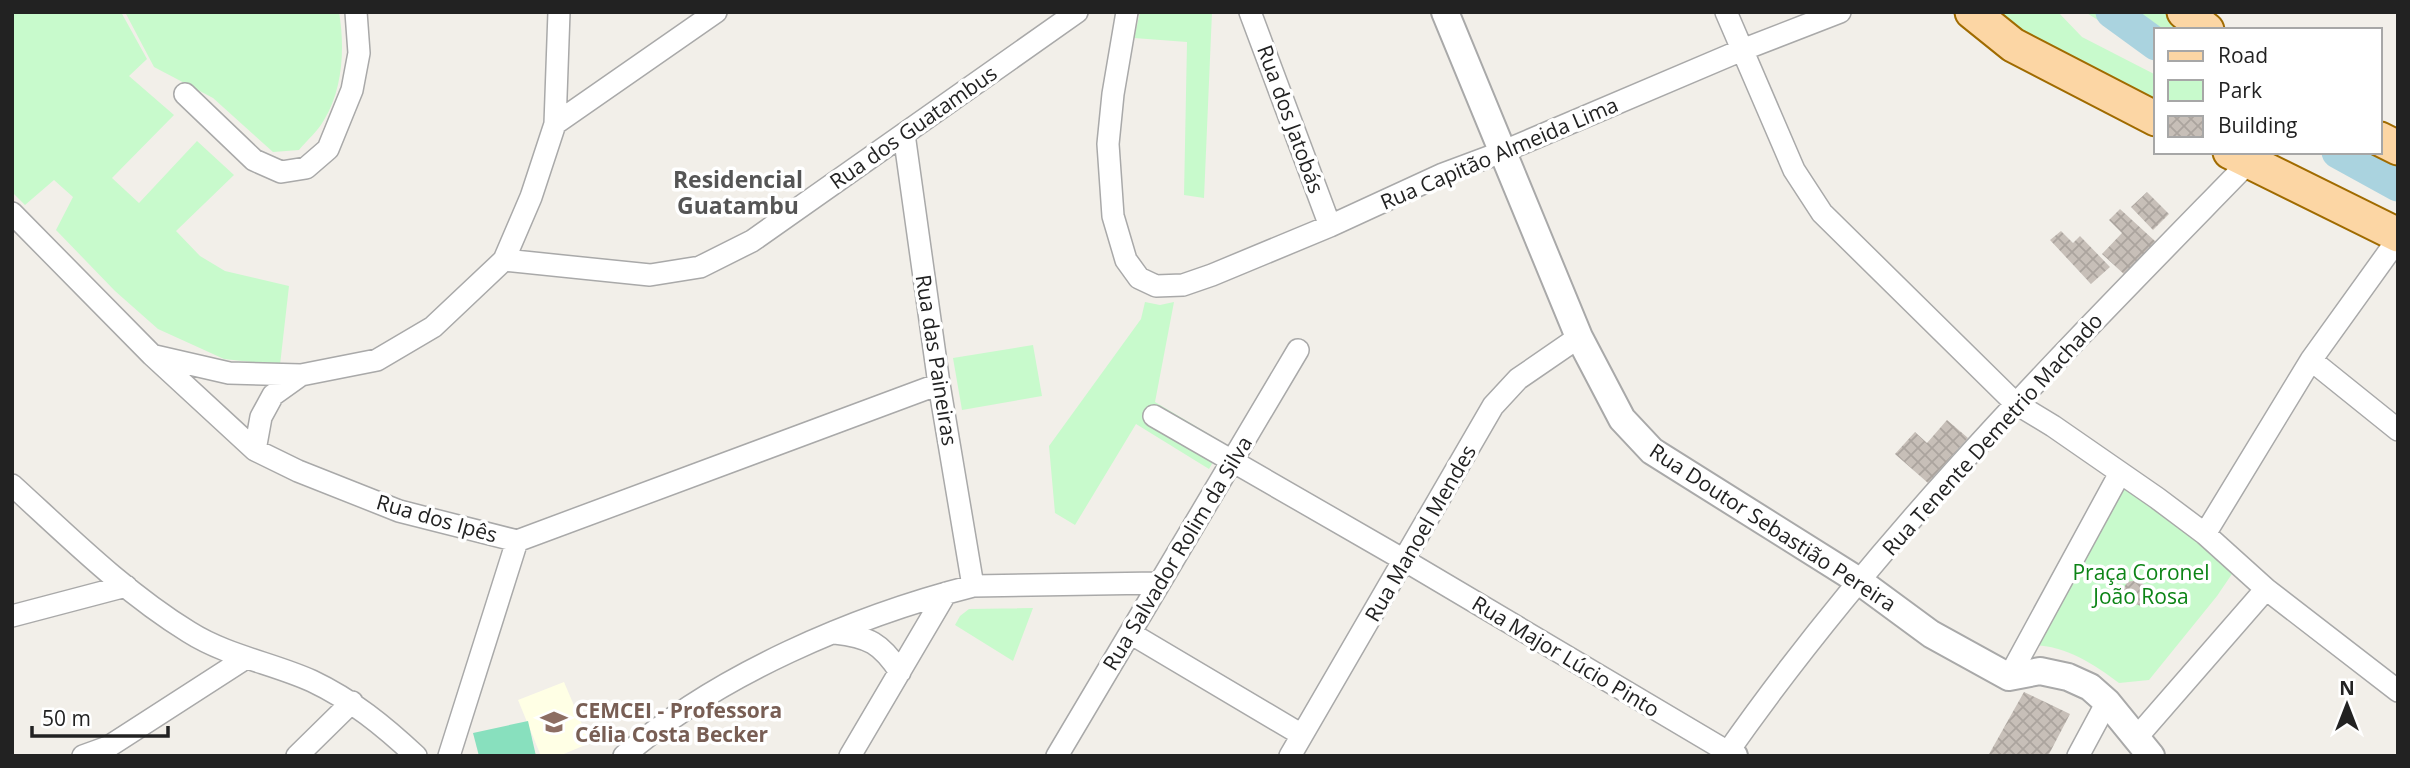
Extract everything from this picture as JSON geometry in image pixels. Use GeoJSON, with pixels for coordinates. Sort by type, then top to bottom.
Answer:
{"type":"FeatureCollection","features":[{"type":"Feature","properties":{"kind":"main road"},"geometry":{"type":"LineString","coordinates":[[1972,12],[2013,44],[2154,118]]}},
{"type":"Feature","properties":{"kind":"main road"},"geometry":{"type":"LineString","coordinates":[[2184,12],[2204,28]]}},
{"type":"Feature","properties":{"kind":"main road"},"geometry":{"type":"LineString","coordinates":[[2382,140],[2398,148]]}},
{"type":"Feature","properties":{"kind":"main road"},"geometry":{"type":"LineString","coordinates":[[2240,157],[2398,237]]}},
{"type":"Feature","properties":{"kind":"street"},"geometry":{"type":"LineString","coordinates":[[185,94],[254,160],[281,172],[306,168],[328,149],[352,90],[359,53],[356,12]]}},
{"type":"Feature","properties":{"kind":"street"},"geometry":{"type":"LineString","coordinates":[[152,355],[229,373],[301,375],[377,360],[433,327],[504,260],[531,197],[555,124],[559,12]]}},
{"type":"Feature","properties":{"kind":"street"},"geometry":{"type":"LineString","coordinates":[[555,124],[716,12]]}},
{"type":"Feature","properties":{"kind":"street","name":"Rua dos Guatambus"},"geometry":{"type":"LineString","coordinates":[[504,260],[650,275],[700,267],[752,241],[1077,12]]}},
{"type":"Feature","properties":{"kind":"street","name":"Rua Capitão Almeida Lima"},"geometry":{"type":"LineString","coordinates":[[1127,12],[1113,94],[1108,144],[1113,216],[1126,260],[1139,278],[1156,286],[1183,285],[1202,278],[1330,226],[1443,174],[1840,12]]}},
{"type":"Feature","properties":{"kind":"street","name":"Rua dos Jatobás"},"geometry":{"type":"LineString","coordinates":[[1250,12],[1330,226]]}},
{"type":"Feature","properties":{"kind":"street","name":"Rua Doutor Sebastião Pereira"},"geometry":{"type":"LineString","coordinates":[[1445,12],[1579,337],[1622,419],[1652,451],[1859,581],[1931,634],[2009,677]]}},
{"type":"Feature","properties":{"kind":"street"},"geometry":{"type":"LineString","coordinates":[[1726,12],[1794,170],[1822,214],[2015,403],[2053,426],[2205,534],[2266,589],[2398,691]]}},
{"type":"Feature","properties":{"kind":"street","name":"Rua das Paineiras"},"geometry":{"type":"LineString","coordinates":[[904,134],[939,384],[973,586]]}},
{"type":"Feature","properties":{"kind":"street","name":"Rua Tenente Demetrio Machado"},"geometry":{"type":"LineString","coordinates":[[1729,755],[1859,581],[2015,403],[2240,157]]}},
{"type":"Feature","properties":{"kind":"street","name":"Rua dos Ipês"},"geometry":{"type":"LineString","coordinates":[[12,214],[152,355],[255,450],[298,471],[399,511],[517,541],[939,384]]}},
{"type":"Feature","properties":{"kind":"street"},"geometry":{"type":"LineString","coordinates":[[2205,534],[2311,360],[2398,237]]}},
{"type":"Feature","properties":{"kind":"street","name":"Rua Manoel Mendes"},"geometry":{"type":"LineString","coordinates":[[1290,756],[1493,406],[1518,379],[1579,337]]}},
{"type":"Feature","properties":{"kind":"street","name":"Rua Salvador Rolim da Silva"},"geometry":{"type":"LineString","coordinates":[[1056,756],[1298,350]]}},
{"type":"Feature","properties":{"kind":"street"},"geometry":{"type":"LineString","coordinates":[[2311,360],[2398,430]]}},
{"type":"Feature","properties":{"kind":"street"},"geometry":{"type":"LineString","coordinates":[[255,450],[261,417],[273,395],[301,375]]}},
{"type":"Feature","properties":{"kind":"street","name":"Rua Major Lúcio Pinto"},"geometry":{"type":"LineString","coordinates":[[1154,416],[1404,560],[1729,755]]}},
{"type":"Feature","properties":{"kind":"street"},"geometry":{"type":"LineString","coordinates":[[2009,677],[2120,473]]}},
{"type":"Feature","properties":{"kind":"street"},"geometry":{"type":"LineString","coordinates":[[12,485],[126,586],[190,633],[246,658],[310,680],[352,702],[388,729],[416,756]]}},
{"type":"Feature","properties":{"kind":"street"},"geometry":{"type":"LineString","coordinates":[[449,756],[517,541]]}},
{"type":"Feature","properties":{"kind":"street"},"geometry":{"type":"LineString","coordinates":[[624,756],[644,738],[721,687],[829,633],[946,593],[973,586],[1158,583]]}},
{"type":"Feature","properties":{"kind":"street"},"geometry":{"type":"LineString","coordinates":[[12,616],[126,586]]}},
{"type":"Feature","properties":{"kind":"street"},"geometry":{"type":"LineString","coordinates":[[2009,677],[2040,671],[2068,677],[2090,687],[2107,702],[2144,746],[2266,589]]}},
{"type":"Feature","properties":{"kind":"street"},"geometry":{"type":"LineString","coordinates":[[850,756],[946,593]]}},
{"type":"Feature","properties":{"kind":"street"},"geometry":{"type":"LineString","coordinates":[[829,633],[872,640],[887,653],[900,672]]}},
{"type":"Feature","properties":{"kind":"street"},"geometry":{"type":"LineString","coordinates":[[1130,633],[1302,735]]}},
{"type":"Feature","properties":{"kind":"street"},"geometry":{"type":"LineString","coordinates":[[83,756],[115,751],[246,658]]}},
{"type":"Feature","properties":{"kind":"street"},"geometry":{"type":"LineString","coordinates":[[297,756],[352,702]]}},
{"type":"Feature","properties":{"kind":"street"},"geometry":{"type":"LineString","coordinates":[[2078,756],[2107,702]]}},
{"type":"Feature","properties":{"kind":"shaded area","name":"CEMCEI - Professora Célia Costa Becker"},"geometry":{"type":"Polygon","coordinates":[[[564,682],[590,743],[559,756],[541,756],[518,700],[564,682]]]}},
{"type":"Feature","properties":{"kind":"green space"},"geometry":{"type":"Polygon","coordinates":[[[12,12],[121,12],[147,59],[129,76],[174,115],[112,178],[139,203],[197,141],[234,175],[176,231],[200,256],[225,271],[289,286],[280,365],[224,359],[158,329],[115,291],[56,230],[73,197],[54,180],[25,205],[12,192],[12,12]]]}},
{"type":"Feature","properties":{"kind":"green space"},"geometry":{"type":"Polygon","coordinates":[[[125,12],[339,12],[341,68],[335,95],[324,120],[299,150],[273,152],[213,98],[154,67],[125,12]]]}},
{"type":"Feature","properties":{"kind":"green space"},"geometry":{"type":"Polygon","coordinates":[[[1140,12],[1212,12],[1204,198],[1184,195],[1187,42],[1134,38],[1140,12]]]}},
{"type":"Feature","properties":{"kind":"green space"},"geometry":{"type":"Polygon","coordinates":[[[1997,12],[2058,12],[2082,37],[2154,74],[2154,99],[2056,54],[1997,12]]]}},
{"type":"Feature","properties":{"kind":"green space"},"geometry":{"type":"Polygon","coordinates":[[[2085,12],[2174,12],[2192,28],[2154,28],[2154,55],[2085,12]]]}},
{"type":"Feature","properties":{"kind":"green space"},"geometry":{"type":"Polygon","coordinates":[[[1145,302],[1160,305],[1174,302],[1155,402],[1224,443],[1209,469],[1136,424],[1075,525],[1055,513],[1049,446],[1141,319],[1145,302]]]}},
{"type":"Feature","properties":{"kind":"green space"},"geometry":{"type":"Polygon","coordinates":[[[1033,345],[1042,396],[962,410],[953,358],[1033,345]]]}},
{"type":"Feature","properties":{"kind":"green space","name":"Praça Coronel João Rosa"},"geometry":{"type":"Polygon","coordinates":[[[2121,481],[2234,571],[2149,680],[2119,683],[2068,652],[2034,645],[2121,481]]]}},
{"type":"Feature","properties":{"kind":"green space"},"geometry":{"type":"Polygon","coordinates":[[[1033,608],[1013,661],[955,625],[960,616],[969,609],[1033,608]]]}},
{"type":"Feature","properties":{"kind":"green space"},"geometry":{"type":"Polygon","coordinates":[[[528,721],[536,756],[479,756],[473,733],[528,721]]]}},
{"type":"Feature","properties":{"kind":"building"},"geometry":{"type":"Polygon","coordinates":[[[2147,192],[2169,214],[2153,230],[2131,207],[2147,192]]]}},
{"type":"Feature","properties":{"kind":"building"},"geometry":{"type":"Polygon","coordinates":[[[2120,209],[2156,242],[2125,275],[2102,254],[2122,233],[2109,220],[2120,209]]]}},
{"type":"Feature","properties":{"kind":"building"},"geometry":{"type":"Polygon","coordinates":[[[2061,231],[2073,243],[2080,236],[2110,267],[2091,284],[2050,240],[2061,231]]]}},
{"type":"Feature","properties":{"kind":"building"},"geometry":{"type":"Polygon","coordinates":[[[1947,420],[1968,438],[1928,483],[1895,454],[1915,432],[1927,443],[1947,420]]]}},
{"type":"Feature","properties":{"kind":"building"},"geometry":{"type":"Polygon","coordinates":[[[2138,580],[2147,587],[2149,598],[2141,606],[2127,601],[2122,592],[2127,582],[2138,580]]]}},
{"type":"Feature","properties":{"kind":"building"},"geometry":{"type":"Polygon","coordinates":[[[2024,692],[2070,714],[2048,756],[1988,756],[2024,692]]]}},
{"type":"Feature","properties":{"kind":"waterway"},"geometry":{"type":"LineString","coordinates":[[2112,12],[2154,43]]}},
{"type":"Feature","properties":{"kind":"waterway"},"geometry":{"type":"LineString","coordinates":[[2342,154],[2398,185]]}},
{"type":"Feature","properties":{"kind":"place","name":"CEMCEI - Professora Célia Costa Becker"},"geometry":{"type":"Point","coordinates":[554,722]}},
{"type":"Feature","properties":{"kind":"district","name":"Residencial Guatambu"},"geometry":{"type":"Point","coordinates":[738,192]}}]}
